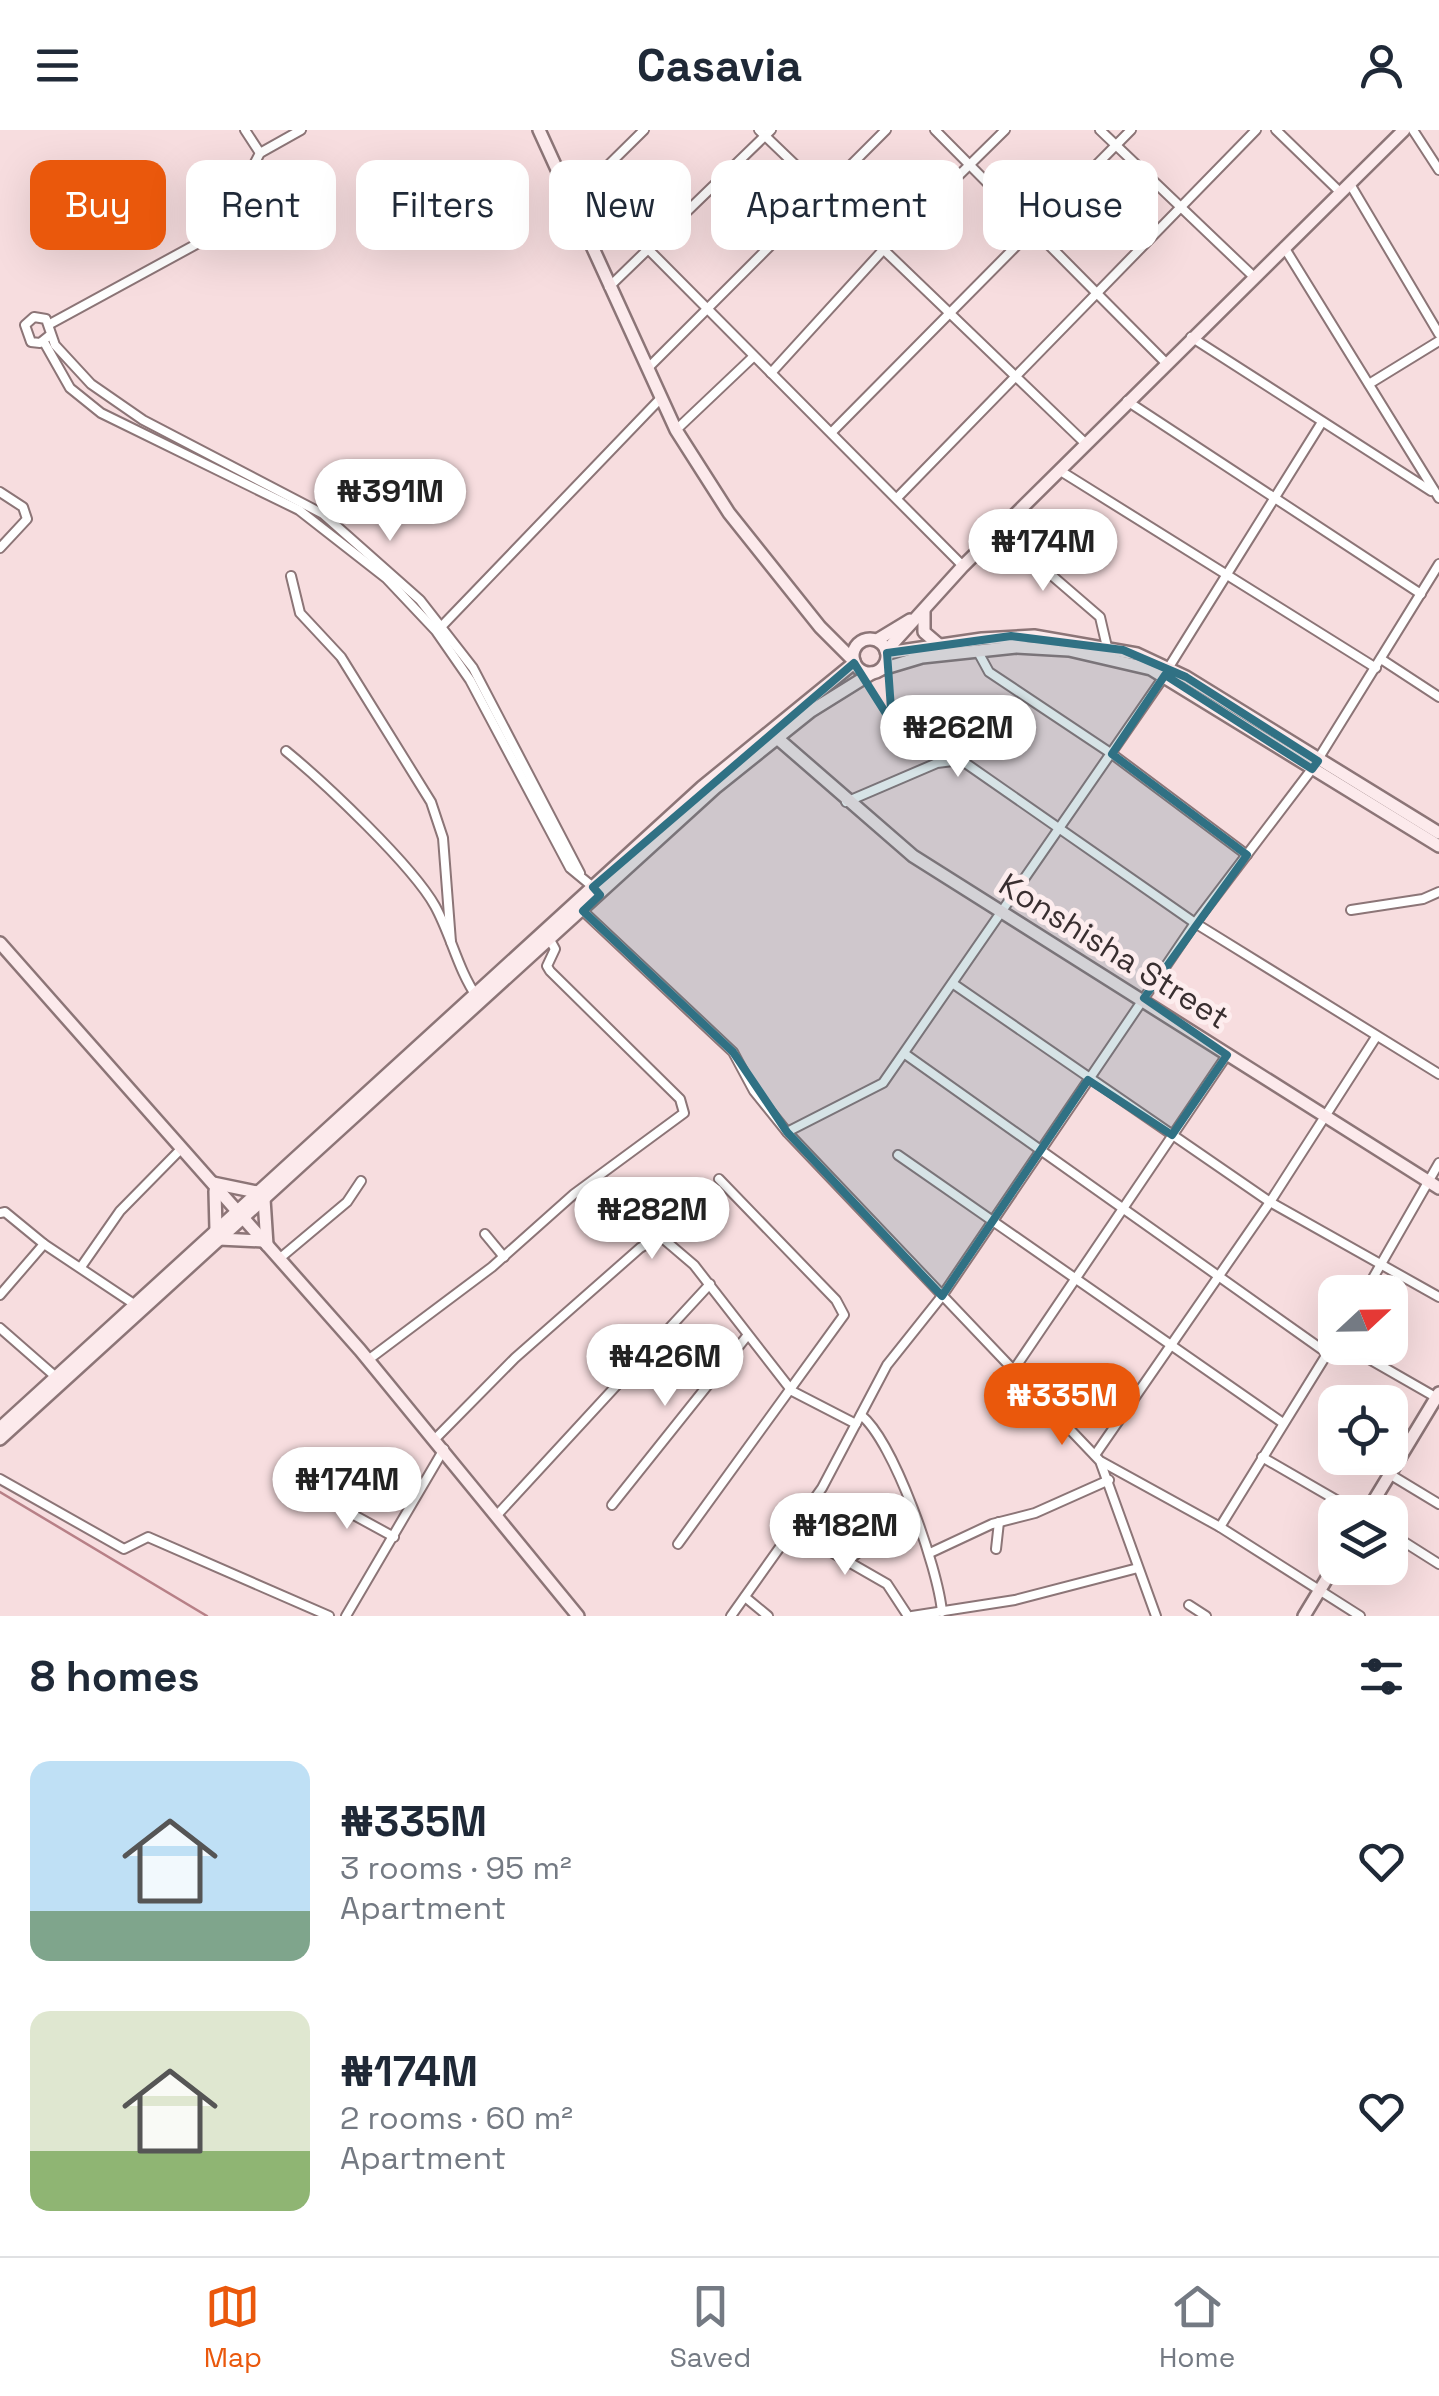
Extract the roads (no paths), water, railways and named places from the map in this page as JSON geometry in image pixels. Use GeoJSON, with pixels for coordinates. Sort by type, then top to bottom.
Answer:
{"type":"FeatureCollection","features":[{"type":"Feature","properties":{"kind":"main road"},"geometry":{"type":"LineString","coordinates":[[539,130],[553,160]]}},
{"type":"Feature","properties":{"kind":"main road"},"geometry":{"type":"LineString","coordinates":[[877,671],[887,652],[963,566],[1404,130]]}},
{"type":"Feature","properties":{"kind":"main road"},"geometry":{"type":"LineString","coordinates":[[593,250],[676,430],[730,513],[820,626],[854,662],[877,671]]}},
{"type":"Feature","properties":{"kind":"main road"},"geometry":{"type":"LineString","coordinates":[[820,626],[858,644],[877,640],[922,610]]}},
{"type":"Feature","properties":{"kind":"main road"},"geometry":{"type":"LineString","coordinates":[[922,610],[922,628],[938,644]]}},
{"type":"Feature","properties":{"kind":"main road"},"geometry":{"type":"LineString","coordinates":[[887,652],[1034,636],[1108,647],[1167,671],[1439,846]]}},
{"type":"Feature","properties":{"kind":"main road"},"geometry":{"type":"LineString","coordinates":[[877,640],[887,652]]}},
{"type":"Feature","properties":{"kind":"main road"},"geometry":{"type":"LineString","coordinates":[[478,998],[582,911],[597,891],[732,760],[854,662],[858,644]]}},
{"type":"Feature","properties":{"kind":"main road"},"geometry":{"type":"LineString","coordinates":[[0,1440],[260,1195],[597,891],[776,737],[877,671],[977,650],[1053,648],[1167,671]]}},
{"type":"Feature","properties":{"kind":"main road","name":"Konshisha Street"},"geometry":{"type":"LineString","coordinates":[[776,737],[912,856],[1144,998],[1325,1120],[1434,1185]]}},
{"type":"Feature","properties":{"kind":"main road"},"geometry":{"type":"LineString","coordinates":[[1315,765],[1439,833]]}},
{"type":"Feature","properties":{"kind":"main road"},"geometry":{"type":"LineString","coordinates":[[0,942],[368,1360],[578,1616]]}},
{"type":"Feature","properties":{"kind":"main road"},"geometry":{"type":"LineString","coordinates":[[213,1184],[260,1195]]}},
{"type":"Feature","properties":{"kind":"main road"},"geometry":{"type":"LineString","coordinates":[[213,1184],[218,1234]]}},
{"type":"Feature","properties":{"kind":"main road"},"geometry":{"type":"LineString","coordinates":[[260,1195],[265,1243]]}},
{"type":"Feature","properties":{"kind":"main road"},"geometry":{"type":"LineString","coordinates":[[218,1234],[265,1243]]}},
{"type":"Feature","properties":{"kind":"main road"},"geometry":{"type":"LineString","coordinates":[[0,1428],[134,1304],[218,1234]]}},
{"type":"Feature","properties":{"kind":"main road"},"geometry":{"type":"LineString","coordinates":[[1408,1446],[1438,1397]]}},
{"type":"Feature","properties":{"kind":"main road"},"geometry":{"type":"LineString","coordinates":[[1304,1616],[1323,1585]]}},
{"type":"Feature","properties":{"kind":"street"},"geometry":{"type":"LineString","coordinates":[[245,130],[260,152]]}},
{"type":"Feature","properties":{"kind":"street"},"geometry":{"type":"LineString","coordinates":[[302,130],[260,152],[238,198],[212,234],[50,324],[47,338],[62,378],[84,401],[285,503],[332,532],[440,628]]}},
{"type":"Feature","properties":{"kind":"street"},"geometry":{"type":"LineString","coordinates":[[614,160],[644,130]]}},
{"type":"Feature","properties":{"kind":"street"},"geometry":{"type":"LineString","coordinates":[[857,160],[886,130]]}},
{"type":"Feature","properties":{"kind":"street"},"geometry":{"type":"LineString","coordinates":[[935,130],[983,177]]}},
{"type":"Feature","properties":{"kind":"street"},"geometry":{"type":"LineString","coordinates":[[963,173],[1004,130]]}},
{"type":"Feature","properties":{"kind":"street"},"geometry":{"type":"LineString","coordinates":[[1100,130],[1253,276]]}},
{"type":"Feature","properties":{"kind":"street"},"geometry":{"type":"LineString","coordinates":[[1101,160],[1131,130]]}},
{"type":"Feature","properties":{"kind":"street"},"geometry":{"type":"LineString","coordinates":[[898,498],[1256,130]]}},
{"type":"Feature","properties":{"kind":"street"},"geometry":{"type":"LineString","coordinates":[[1276,130],[1345,189],[1439,338],[1368,384]]}},
{"type":"Feature","properties":{"kind":"street"},"geometry":{"type":"LineString","coordinates":[[1412,130],[1439,170]]}},
{"type":"Feature","properties":{"kind":"street"},"geometry":{"type":"LineString","coordinates":[[691,207],[765,132],[793,160]]}},
{"type":"Feature","properties":{"kind":"street"},"geometry":{"type":"LineString","coordinates":[[1284,246],[1438,496]]}},
{"type":"Feature","properties":{"kind":"street"},"geometry":{"type":"LineString","coordinates":[[610,287],[649,250],[963,566]]}},
{"type":"Feature","properties":{"kind":"street"},"geometry":{"type":"LineString","coordinates":[[648,368],[769,250]]}},
{"type":"Feature","properties":{"kind":"street"},"geometry":{"type":"LineString","coordinates":[[771,373],[883,250]]}},
{"type":"Feature","properties":{"kind":"street"},"geometry":{"type":"LineString","coordinates":[[885,250],[1086,444]]}},
{"type":"Feature","properties":{"kind":"street"},"geometry":{"type":"LineString","coordinates":[[832,432],[1010,250]]}},
{"type":"Feature","properties":{"kind":"street"},"geometry":{"type":"LineString","coordinates":[[1054,250],[1166,362]]}},
{"type":"Feature","properties":{"kind":"street"},"geometry":{"type":"LineString","coordinates":[[47,338],[31,342],[25,326],[38,316],[50,324]]}},
{"type":"Feature","properties":{"kind":"street"},"geometry":{"type":"LineString","coordinates":[[1191,337],[1438,496]]}},
{"type":"Feature","properties":{"kind":"street"},"geometry":{"type":"LineString","coordinates":[[47,338],[91,384],[143,420],[323,514],[367,548],[473,668],[580,873],[597,891]]}},
{"type":"Feature","properties":{"kind":"street"},"geometry":{"type":"LineString","coordinates":[[676,430],[753,356]]}},
{"type":"Feature","properties":{"kind":"street"},"geometry":{"type":"LineString","coordinates":[[440,628],[661,398]]}},
{"type":"Feature","properties":{"kind":"street"},"geometry":{"type":"LineString","coordinates":[[1127,401],[1421,594]]}},
{"type":"Feature","properties":{"kind":"street"},"geometry":{"type":"LineString","coordinates":[[788,1132],[876,1089],[906,1054],[1167,671],[1322,422]]}},
{"type":"Feature","properties":{"kind":"street"},"geometry":{"type":"LineString","coordinates":[[1060,470],[1376,668]]}},
{"type":"Feature","properties":{"kind":"street"},"geometry":{"type":"LineString","coordinates":[[0,492],[24,507],[27,519],[0,548]]}},
{"type":"Feature","properties":{"kind":"street"},"geometry":{"type":"LineString","coordinates":[[999,530],[1100,617],[1108,647]]}},
{"type":"Feature","properties":{"kind":"street"},"geometry":{"type":"LineString","coordinates":[[731,1616],[822,1488],[888,1366],[942,1296],[1195,923],[1315,765],[1439,564]]}},
{"type":"Feature","properties":{"kind":"street"},"geometry":{"type":"LineString","coordinates":[[291,576],[300,613],[340,657],[431,802],[444,838],[452,942]]}},
{"type":"Feature","properties":{"kind":"street"},"geometry":{"type":"LineString","coordinates":[[977,650],[988,672],[1112,754],[1247,854]]}},
{"type":"Feature","properties":{"kind":"street"},"geometry":{"type":"LineString","coordinates":[[1381,659],[1439,697]]}},
{"type":"Feature","properties":{"kind":"street"},"geometry":{"type":"LineString","coordinates":[[286,751],[332,792],[421,885],[478,998]]}},
{"type":"Feature","properties":{"kind":"street"},"geometry":{"type":"LineString","coordinates":[[846,802],[953,760],[972,766],[1195,923],[1439,1074]]}},
{"type":"Feature","properties":{"kind":"street"},"geometry":{"type":"LineString","coordinates":[[1352,910],[1424,899],[1439,892]]}},
{"type":"Feature","properties":{"kind":"street"},"geometry":{"type":"LineString","coordinates":[[582,911],[733,1052],[754,1091],[788,1132],[1098,1458],[1156,1616]]}},
{"type":"Feature","properties":{"kind":"street"},"geometry":{"type":"LineString","coordinates":[[368,1360],[504,1257],[574,1194],[686,1110],[680,1099],[550,971],[548,961],[555,949],[550,940]]}},
{"type":"Feature","properties":{"kind":"street"},"geometry":{"type":"LineString","coordinates":[[955,986],[1270,1202],[1439,1296]]}},
{"type":"Feature","properties":{"kind":"street"},"geometry":{"type":"LineString","coordinates":[[1098,1458],[1219,1272],[1325,1120],[1376,1037]]}},
{"type":"Feature","properties":{"kind":"street"},"geometry":{"type":"LineString","coordinates":[[906,1054],[1037,1151],[1219,1272],[1318,1346]]}},
{"type":"Feature","properties":{"kind":"street"},"geometry":{"type":"LineString","coordinates":[[1015,1368],[1227,1054]]}},
{"type":"Feature","properties":{"kind":"street"},"geometry":{"type":"LineString","coordinates":[[81,1267],[120,1211],[181,1149]]}},
{"type":"Feature","properties":{"kind":"street"},"geometry":{"type":"LineString","coordinates":[[898,1155],[1283,1423]]}},
{"type":"Feature","properties":{"kind":"street"},"geometry":{"type":"LineString","coordinates":[[1377,1275],[1434,1185],[1439,1164]]}},
{"type":"Feature","properties":{"kind":"street"},"geometry":{"type":"LineString","coordinates":[[678,1544],[843,1321],[843,1311],[720,1180]]}},
{"type":"Feature","properties":{"kind":"street"},"geometry":{"type":"LineString","coordinates":[[279,1259],[347,1202],[361,1181]]}},
{"type":"Feature","properties":{"kind":"street"},"geometry":{"type":"LineString","coordinates":[[0,1213],[6,1212],[44,1244],[134,1304]]}},
{"type":"Feature","properties":{"kind":"street"},"geometry":{"type":"LineString","coordinates":[[485,1234],[504,1257]]}},
{"type":"Feature","properties":{"kind":"street"},"geometry":{"type":"LineString","coordinates":[[346,1616],[394,1537],[440,1444],[515,1358],[652,1239],[666,1238],[710,1284],[792,1391],[874,1430],[930,1553],[942,1612]]}},
{"type":"Feature","properties":{"kind":"street"},"geometry":{"type":"LineString","coordinates":[[0,1295],[44,1244]]}},
{"type":"Feature","properties":{"kind":"street"},"geometry":{"type":"LineString","coordinates":[[498,1514],[710,1284]]}},
{"type":"Feature","properties":{"kind":"street"},"geometry":{"type":"LineString","coordinates":[[0,1328],[56,1377]]}},
{"type":"Feature","properties":{"kind":"street"},"geometry":{"type":"LineString","coordinates":[[612,1505],[747,1336]]}},
{"type":"Feature","properties":{"kind":"street"},"geometry":{"type":"LineString","coordinates":[[1220,1528],[1319,1365]]}},
{"type":"Feature","properties":{"kind":"street"},"geometry":{"type":"LineString","coordinates":[[1381,1365],[1438,1397]]}},
{"type":"Feature","properties":{"kind":"street"},"geometry":{"type":"LineString","coordinates":[[1262,1457],[1328,1495]]}},
{"type":"Feature","properties":{"kind":"street"},"geometry":{"type":"LineString","coordinates":[[1098,1458],[1220,1528],[1360,1616]]}},
{"type":"Feature","properties":{"kind":"street"},"geometry":{"type":"LineString","coordinates":[[1393,1475],[1439,1504]]}},
{"type":"Feature","properties":{"kind":"street"},"geometry":{"type":"LineString","coordinates":[[0,1479],[124,1549],[148,1537],[329,1616]]}},
{"type":"Feature","properties":{"kind":"street"},"geometry":{"type":"LineString","coordinates":[[930,1553],[1109,1480]]}},
{"type":"Feature","properties":{"kind":"street"},"geometry":{"type":"LineString","coordinates":[[308,1497],[330,1502],[394,1537]]}},
{"type":"Feature","properties":{"kind":"street"},"geometry":{"type":"LineString","coordinates":[[850,1559],[912,1510]]}},
{"type":"Feature","properties":{"kind":"street"},"geometry":{"type":"LineString","coordinates":[[996,1550],[999,1522]]}},
{"type":"Feature","properties":{"kind":"street"},"geometry":{"type":"LineString","coordinates":[[793,1530],[850,1559],[887,1584],[910,1616],[1015,1600],[1138,1568]]}},
{"type":"Feature","properties":{"kind":"street"},"geometry":{"type":"LineString","coordinates":[[1408,1544],[1439,1564]]}},
{"type":"Feature","properties":{"kind":"street"},"geometry":{"type":"LineString","coordinates":[[745,1598],[768,1616]]}},
{"type":"Feature","properties":{"kind":"street"},"geometry":{"type":"LineString","coordinates":[[1190,1605],[1206,1616]]}},
{"type":"Feature","properties":{"kind":"waterway"},"geometry":{"type":"LineString","coordinates":[[0,1492],[207,1616]]}}]}
